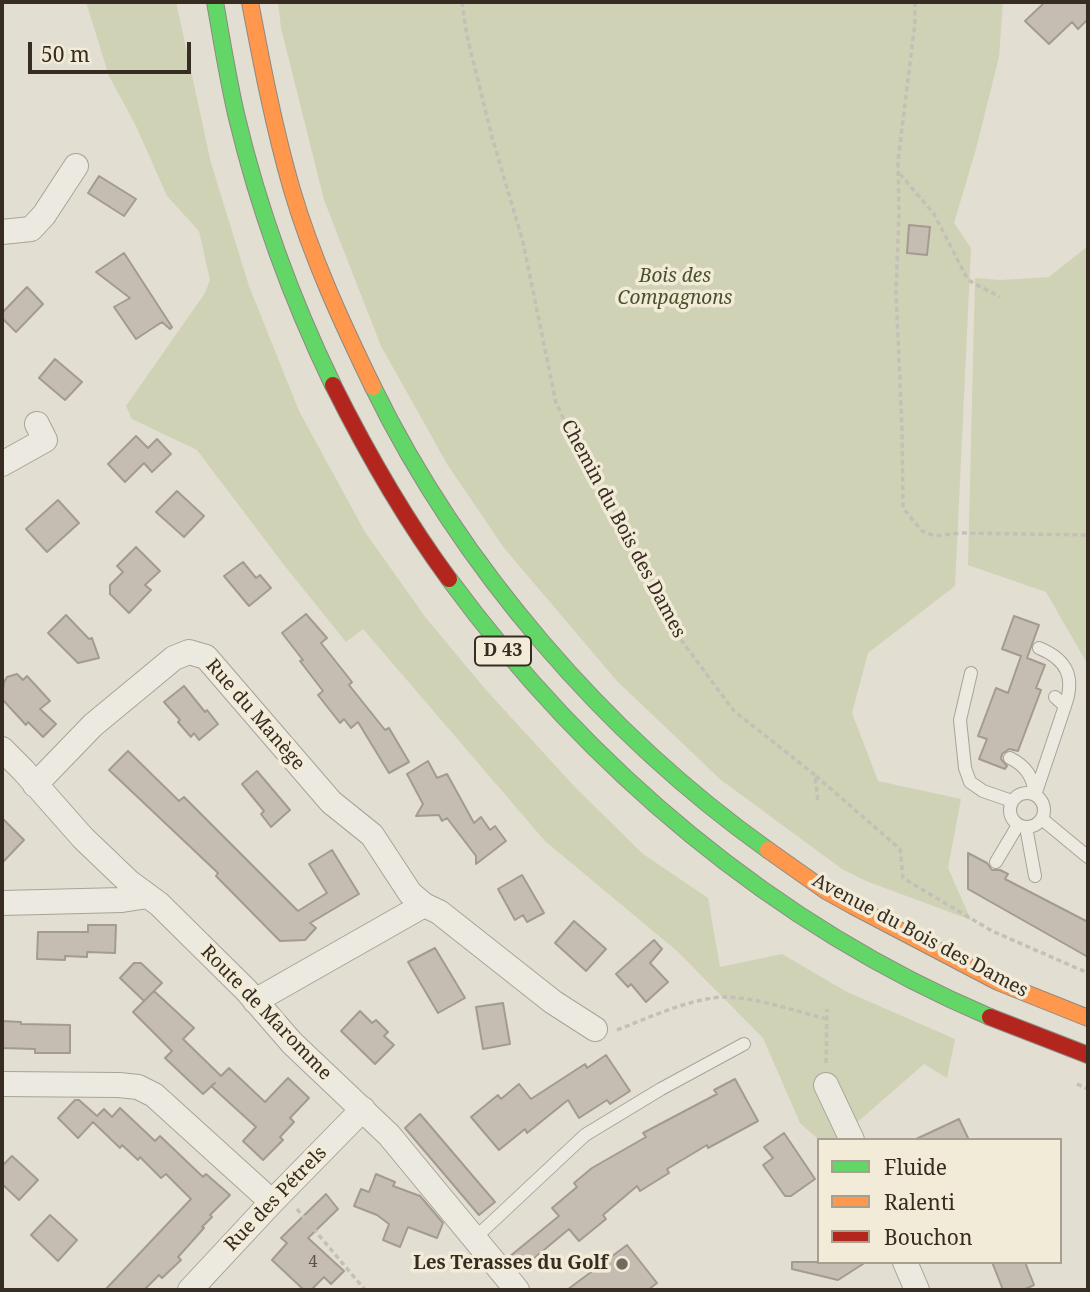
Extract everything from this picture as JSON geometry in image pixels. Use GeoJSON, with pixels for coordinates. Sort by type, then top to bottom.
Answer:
{"type":"FeatureCollection","features":[{"type":"Feature","properties":{"kind":"highway","name":"Avenue du Bois des Dames"},"geometry":{"type":"LineString","coordinates":[[215,2],[238,123],[256,193],[306,330],[340,405],[412,530],[509,659],[567,723],[622,777],[685,831],[755,885],[832,936],[887,968],[952,1001],[1029,1034],[1088,1055]]}},
{"type":"Feature","properties":{"kind":"highway","name":"Avenue du Bois des Dames"},"geometry":{"type":"LineString","coordinates":[[250,2],[273,122],[300,218],[335,308],[377,396],[427,486],[478,562],[536,637],[596,703],[652,757],[738,828],[828,892],[1001,983],[1088,1018]]}},
{"type":"Feature","properties":{"kind":"street"},"geometry":{"type":"LineString","coordinates":[[2,232],[30,229],[44,215],[76,166]]}},
{"type":"Feature","properties":{"kind":"street"},"geometry":{"type":"LineString","coordinates":[[2,464],[45,440],[37,424]]}},
{"type":"Feature","properties":{"kind":"street","name":"Rue du Manège"},"geometry":{"type":"LineString","coordinates":[[34,785],[93,725],[174,658],[189,652],[206,657],[331,802],[372,835],[410,893],[424,905],[439,912],[553,1002],[596,1029]]}},
{"type":"Feature","properties":{"kind":"street","name":"Route de Maromme"},"geometry":{"type":"LineString","coordinates":[[2,749],[83,838],[129,882],[159,904],[247,990],[292,1044],[363,1109],[414,1163],[517,1290]]}},
{"type":"Feature","properties":{"kind":"street"},"geometry":{"type":"LineString","coordinates":[[2,903],[122,900],[148,896]]}},
{"type":"Feature","properties":{"kind":"street"},"geometry":{"type":"LineString","coordinates":[[255,1001],[424,905]]}},
{"type":"Feature","properties":{"kind":"street"},"geometry":{"type":"LineString","coordinates":[[2,1084],[109,1084],[144,1088],[277,1197]]}},
{"type":"Feature","properties":{"kind":"street"},"geometry":{"type":"LineString","coordinates":[[826,1085],[851,1138]]}},
{"type":"Feature","properties":{"kind":"street","name":"Rue des Pétrels"},"geometry":{"type":"LineString","coordinates":[[190,1290],[363,1109]]}},
{"type":"Feature","properties":{"kind":"street"},"geometry":{"type":"LineString","coordinates":[[906,1264],[917,1290]]}},
{"type":"Feature","properties":{"kind":"lane"},"geometry":{"type":"LineString","coordinates":[[1035,795],[1060,702],[1070,691],[1071,680],[1054,655],[1039,648]]}},
{"type":"Feature","properties":{"kind":"lane"},"geometry":{"type":"LineString","coordinates":[[971,673],[960,720],[965,768],[971,782],[983,791],[1012,802]]}},
{"type":"Feature","properties":{"kind":"lane"},"geometry":{"type":"LineString","coordinates":[[1010,758],[1026,769],[1034,781],[1035,795]]}},
{"type":"Feature","properties":{"kind":"lane"},"geometry":{"type":"LineString","coordinates":[[1022,826],[1035,826],[1042,819],[1045,808],[1040,798],[1035,795],[1020,794],[1012,802],[1011,817],[1022,826],[1035,876]]}},
{"type":"Feature","properties":{"kind":"lane"},"geometry":{"type":"LineString","coordinates":[[1042,819],[1088,857]]}},
{"type":"Feature","properties":{"kind":"lane"},"geometry":{"type":"LineString","coordinates":[[996,862],[1022,826]]}},
{"type":"Feature","properties":{"kind":"lane"},"geometry":{"type":"LineString","coordinates":[[475,1238],[585,1135],[744,1044]]}},
{"type":"Feature","properties":{"kind":"path","name":"Chemin du Bois des Dames"},"geometry":{"type":"LineString","coordinates":[[462,2],[467,36],[492,137],[523,242],[556,403],[598,491],[676,633],[734,711],[815,775],[900,849],[903,878],[992,932],[1088,973]]}},
{"type":"Feature","properties":{"kind":"path"},"geometry":{"type":"LineString","coordinates":[[915,2],[915,23],[898,161],[900,213],[896,292],[903,508],[922,531],[935,536],[961,533],[1088,535]]}},
{"type":"Feature","properties":{"kind":"path"},"geometry":{"type":"LineString","coordinates":[[898,173],[934,214],[968,279],[1000,297]]}},
{"type":"Feature","properties":{"kind":"path"},"geometry":{"type":"LineString","coordinates":[[815,775],[818,803]]}},
{"type":"Feature","properties":{"kind":"path"},"geometry":{"type":"LineString","coordinates":[[596,1029],[606,1034],[679,1006],[724,997],[827,1019]]}},
{"type":"Feature","properties":{"kind":"path"},"geometry":{"type":"LineString","coordinates":[[826,1085],[827,1009]]}},
{"type":"Feature","properties":{"kind":"path"},"geometry":{"type":"LineString","coordinates":[[277,1197],[365,1290]]}},
{"type":"Feature","properties":{"kind":"green space"},"geometry":{"type":"Polygon","coordinates":[[[86,2],[176,2],[211,163],[249,286],[299,411],[365,532],[426,618],[486,690],[574,786],[643,854],[708,898],[720,967],[782,954],[847,992],[955,1039],[947,1078],[924,1064],[839,1138],[817,1138],[800,1123],[763,1038],[677,951],[545,841],[363,629],[346,642],[197,450],[132,419],[126,406],[205,293],[210,280],[199,231],[167,196],[136,126],[109,76],[86,2]]]}},
{"type":"Feature","properties":{"kind":"green space","name":"Bois des Compagnons"},"geometry":{"type":"Polygon","coordinates":[[[278,2],[1003,2],[999,57],[954,223],[971,248],[955,586],[868,653],[852,713],[878,781],[961,799],[948,868],[971,920],[866,881],[842,869],[721,780],[617,681],[504,548],[447,464],[381,346],[324,200],[281,28],[278,2]]]}},
{"type":"Feature","properties":{"kind":"green space"},"geometry":{"type":"Polygon","coordinates":[[[1088,246],[1088,665],[1046,592],[968,565],[975,278],[1000,280],[1049,277],[1088,246]]]}},
{"type":"Feature","properties":{"kind":"building"},"geometry":{"type":"Polygon","coordinates":[[[1045,2],[1088,2],[1088,19],[1078,29],[1072,22],[1049,44],[1025,21],[1045,2]]]}},
{"type":"Feature","properties":{"kind":"building"},"geometry":{"type":"Polygon","coordinates":[[[99,176],[136,199],[124,216],[88,193],[99,176]]]}},
{"type":"Feature","properties":{"kind":"building"},"geometry":{"type":"Polygon","coordinates":[[[909,225],[930,227],[927,255],[907,253],[909,225]]]}},
{"type":"Feature","properties":{"kind":"building"},"geometry":{"type":"Polygon","coordinates":[[[124,253],[172,327],[170,329],[162,322],[136,339],[114,307],[130,298],[96,272],[124,253]]]}},
{"type":"Feature","properties":{"kind":"building"},"geometry":{"type":"Polygon","coordinates":[[[27,287],[43,304],[16,332],[2,318],[2,313],[27,287]]]}},
{"type":"Feature","properties":{"kind":"building"},"geometry":{"type":"Polygon","coordinates":[[[55,359],[82,382],[65,400],[39,378],[55,359]]]}},
{"type":"Feature","properties":{"kind":"building"},"geometry":{"type":"Polygon","coordinates":[[[136,436],[148,448],[157,439],[171,454],[152,472],[144,463],[125,482],[108,464],[136,436]]]}},
{"type":"Feature","properties":{"kind":"building"},"geometry":{"type":"Polygon","coordinates":[[[177,491],[204,516],[184,537],[156,512],[177,491]]]}},
{"type":"Feature","properties":{"kind":"building"},"geometry":{"type":"Polygon","coordinates":[[[58,500],[79,523],[47,552],[26,529],[58,500]]]}},
{"type":"Feature","properties":{"kind":"building"},"geometry":{"type":"Polygon","coordinates":[[[136,547],[160,571],[145,585],[151,590],[129,613],[110,594],[110,585],[123,572],[117,566],[136,547]]]}},
{"type":"Feature","properties":{"kind":"building"},"geometry":{"type":"Polygon","coordinates":[[[243,562],[256,578],[260,575],[271,588],[249,606],[224,576],[243,562]]]}},
{"type":"Feature","properties":{"kind":"building"},"geometry":{"type":"Polygon","coordinates":[[[306,614],[327,638],[321,643],[352,682],[349,685],[385,730],[389,728],[409,762],[389,773],[358,722],[351,728],[344,719],[340,723],[318,695],[323,691],[282,633],[306,614]]]}},
{"type":"Feature","properties":{"kind":"building"},"geometry":{"type":"Polygon","coordinates":[[[66,615],[89,639],[92,638],[99,658],[78,663],[48,633],[66,615]]]}},
{"type":"Feature","properties":{"kind":"building"},"geometry":{"type":"Polygon","coordinates":[[[1014,616],[1039,625],[1027,658],[1045,665],[1036,688],[1041,690],[1018,751],[1009,749],[1002,754],[1001,759],[1007,766],[1005,769],[979,759],[987,739],[978,736],[996,688],[1008,693],[1021,656],[1002,649],[1014,616]]]}},
{"type":"Feature","properties":{"kind":"building"},"geometry":{"type":"Polygon","coordinates":[[[17,674],[23,680],[27,676],[50,701],[40,709],[56,724],[43,737],[28,722],[26,725],[2,699],[7,677],[17,674]]]}},
{"type":"Feature","properties":{"kind":"building"},"geometry":{"type":"Polygon","coordinates":[[[184,686],[218,724],[199,740],[194,733],[191,737],[164,702],[184,686]]]}},
{"type":"Feature","properties":{"kind":"building"},"geometry":{"type":"Polygon","coordinates":[[[128,751],[179,801],[184,797],[298,911],[327,893],[309,864],[332,850],[359,894],[310,923],[316,928],[305,940],[280,941],[216,876],[218,873],[109,770],[128,751]]]}},
{"type":"Feature","properties":{"kind":"building"},"geometry":{"type":"Polygon","coordinates":[[[428,761],[437,778],[447,774],[474,823],[481,817],[490,830],[495,826],[506,841],[476,864],[476,856],[447,818],[442,821],[439,815],[416,816],[423,804],[407,774],[428,761]]]}},
{"type":"Feature","properties":{"kind":"building"},"geometry":{"type":"Polygon","coordinates":[[[257,771],[290,810],[271,827],[261,814],[264,811],[242,784],[257,771]]]}},
{"type":"Feature","properties":{"kind":"building"},"geometry":{"type":"Polygon","coordinates":[[[2,818],[24,840],[2,863],[2,818]]]}},
{"type":"Feature","properties":{"kind":"building"},"geometry":{"type":"Polygon","coordinates":[[[968,853],[987,863],[992,870],[1008,874],[1005,879],[1088,922],[1088,957],[968,889],[968,853]]]}},
{"type":"Feature","properties":{"kind":"building"},"geometry":{"type":"Polygon","coordinates":[[[522,875],[544,913],[527,922],[523,915],[515,920],[498,889],[522,875]]]}},
{"type":"Feature","properties":{"kind":"building"},"geometry":{"type":"Polygon","coordinates":[[[574,921],[606,949],[586,971],[555,943],[574,921]]]}},
{"type":"Feature","properties":{"kind":"building"},"geometry":{"type":"Polygon","coordinates":[[[88,925],[116,925],[115,953],[87,952],[87,957],[65,956],[65,960],[37,959],[38,932],[88,932],[88,925]]]}},
{"type":"Feature","properties":{"kind":"building"},"geometry":{"type":"Polygon","coordinates":[[[654,940],[662,949],[650,963],[668,982],[646,1002],[631,984],[628,987],[616,974],[654,940]]]}},
{"type":"Feature","properties":{"kind":"building"},"geometry":{"type":"Polygon","coordinates":[[[435,948],[465,998],[438,1013],[408,962],[435,948]]]}},
{"type":"Feature","properties":{"kind":"building"},"geometry":{"type":"Polygon","coordinates":[[[134,963],[141,963],[162,983],[144,1001],[120,978],[134,963]]]}},
{"type":"Feature","properties":{"kind":"building"},"geometry":{"type":"Polygon","coordinates":[[[154,991],[194,1028],[183,1039],[221,1076],[229,1068],[265,1102],[288,1078],[309,1098],[290,1118],[294,1122],[280,1137],[283,1140],[263,1160],[243,1141],[256,1127],[211,1086],[203,1094],[165,1058],[172,1051],[133,1012],[154,991]]]}},
{"type":"Feature","properties":{"kind":"building"},"geometry":{"type":"Polygon","coordinates":[[[503,1003],[510,1044],[483,1049],[476,1007],[503,1003]]]}},
{"type":"Feature","properties":{"kind":"building"},"geometry":{"type":"Polygon","coordinates":[[[360,1011],[372,1023],[376,1020],[388,1032],[384,1036],[394,1045],[375,1064],[341,1031],[360,1011]]]}},
{"type":"Feature","properties":{"kind":"building"},"geometry":{"type":"Polygon","coordinates":[[[2,1021],[70,1025],[70,1053],[35,1053],[35,1049],[2,1048],[2,1021]]]}},
{"type":"Feature","properties":{"kind":"building"},"geometry":{"type":"Polygon","coordinates":[[[606,1055],[630,1091],[610,1104],[607,1100],[579,1118],[568,1100],[527,1133],[525,1129],[499,1150],[471,1117],[498,1095],[501,1099],[519,1084],[531,1099],[585,1064],[587,1068],[606,1055]]]}},
{"type":"Feature","properties":{"kind":"building"},"geometry":{"type":"Polygon","coordinates":[[[735,1079],[758,1121],[708,1148],[707,1145],[667,1169],[669,1173],[640,1191],[637,1186],[603,1215],[606,1219],[579,1241],[569,1229],[520,1270],[509,1257],[559,1216],[552,1208],[577,1187],[574,1183],[592,1168],[646,1137],[643,1133],[717,1094],[714,1090],[735,1079]]]}},
{"type":"Feature","properties":{"kind":"building"},"geometry":{"type":"Polygon","coordinates":[[[75,1100],[79,1100],[97,1116],[104,1109],[112,1117],[120,1108],[155,1141],[160,1136],[203,1177],[206,1174],[230,1195],[210,1215],[212,1217],[202,1227],[204,1228],[178,1257],[181,1260],[162,1278],[159,1275],[144,1290],[105,1290],[191,1199],[166,1174],[161,1178],[140,1157],[138,1160],[122,1145],[120,1148],[93,1122],[78,1138],[58,1118],[75,1100]]]}},
{"type":"Feature","properties":{"kind":"building"},"geometry":{"type":"Polygon","coordinates":[[[420,1114],[495,1202],[479,1215],[405,1128],[420,1114]]]}},
{"type":"Feature","properties":{"kind":"building"},"geometry":{"type":"Polygon","coordinates":[[[959,1119],[968,1138],[918,1138],[959,1119]]]}},
{"type":"Feature","properties":{"kind":"building"},"geometry":{"type":"Polygon","coordinates":[[[784,1133],[815,1179],[791,1196],[785,1196],[763,1165],[773,1158],[764,1147],[784,1133]]]}},
{"type":"Feature","properties":{"kind":"building"},"geometry":{"type":"Polygon","coordinates":[[[12,1156],[38,1180],[19,1200],[2,1184],[2,1166],[12,1156]]]}},
{"type":"Feature","properties":{"kind":"building"},"geometry":{"type":"Polygon","coordinates":[[[376,1174],[395,1182],[393,1186],[420,1196],[443,1223],[437,1238],[408,1227],[400,1247],[383,1240],[389,1224],[377,1215],[354,1206],[361,1189],[369,1192],[376,1174]]]}},
{"type":"Feature","properties":{"kind":"building"},"geometry":{"type":"Polygon","coordinates":[[[326,1194],[338,1209],[308,1238],[344,1271],[331,1284],[324,1277],[311,1290],[304,1290],[272,1260],[287,1243],[281,1238],[326,1194]]]}},
{"type":"Feature","properties":{"kind":"building"},"geometry":{"type":"Polygon","coordinates":[[[50,1215],[77,1240],[58,1261],[31,1235],[50,1215]]]}},
{"type":"Feature","properties":{"kind":"building","name":"Les Terasses du Golf"},"geometry":{"type":"Polygon","coordinates":[[[627,1245],[657,1283],[648,1290],[567,1290],[627,1245]]]}},
{"type":"Feature","properties":{"kind":"building"},"geometry":{"type":"Polygon","coordinates":[[[792,1262],[863,1264],[838,1280],[792,1269],[792,1262]]]}},
{"type":"Feature","properties":{"kind":"building"},"geometry":{"type":"Polygon","coordinates":[[[993,1264],[1026,1264],[1034,1285],[1023,1290],[1003,1290],[993,1264]]]}},
{"type":"Feature","properties":{"kind":"traffic: fast"},"geometry":{"type":"LineString","coordinates":[[215,2],[234,104],[266,220],[290,287],[333,385]]}},
{"type":"Feature","properties":{"kind":"traffic: fast"},"geometry":{"type":"LineString","coordinates":[[373,387],[409,454],[449,519],[494,582],[542,642],[595,700],[650,754],[708,804],[768,850]]}},
{"type":"Feature","properties":{"kind":"traffic: fast"},"geometry":{"type":"LineString","coordinates":[[449,579],[503,648],[562,714],[624,776],[690,834],[760,888],[833,936],[910,980],[990,1017]]}},
{"type":"Feature","properties":{"kind":"traffic: slow"},"geometry":{"type":"LineString","coordinates":[[250,2],[274,120],[300,215],[328,290],[373,387]]}},
{"type":"Feature","properties":{"kind":"traffic: slow"},"geometry":{"type":"LineString","coordinates":[[768,850],[826,891],[853,906],[998,982],[1088,1018]]}},
{"type":"Feature","properties":{"kind":"traffic: jam"},"geometry":{"type":"LineString","coordinates":[[333,385],[387,485],[449,579]]}},
{"type":"Feature","properties":{"kind":"traffic: jam"},"geometry":{"type":"LineString","coordinates":[[990,1017],[1088,1055]]}},
{"type":"Feature","properties":{"kind":"place","name":"Les Terasses du Golf"},"geometry":{"type":"Point","coordinates":[622,1264]}}]}
